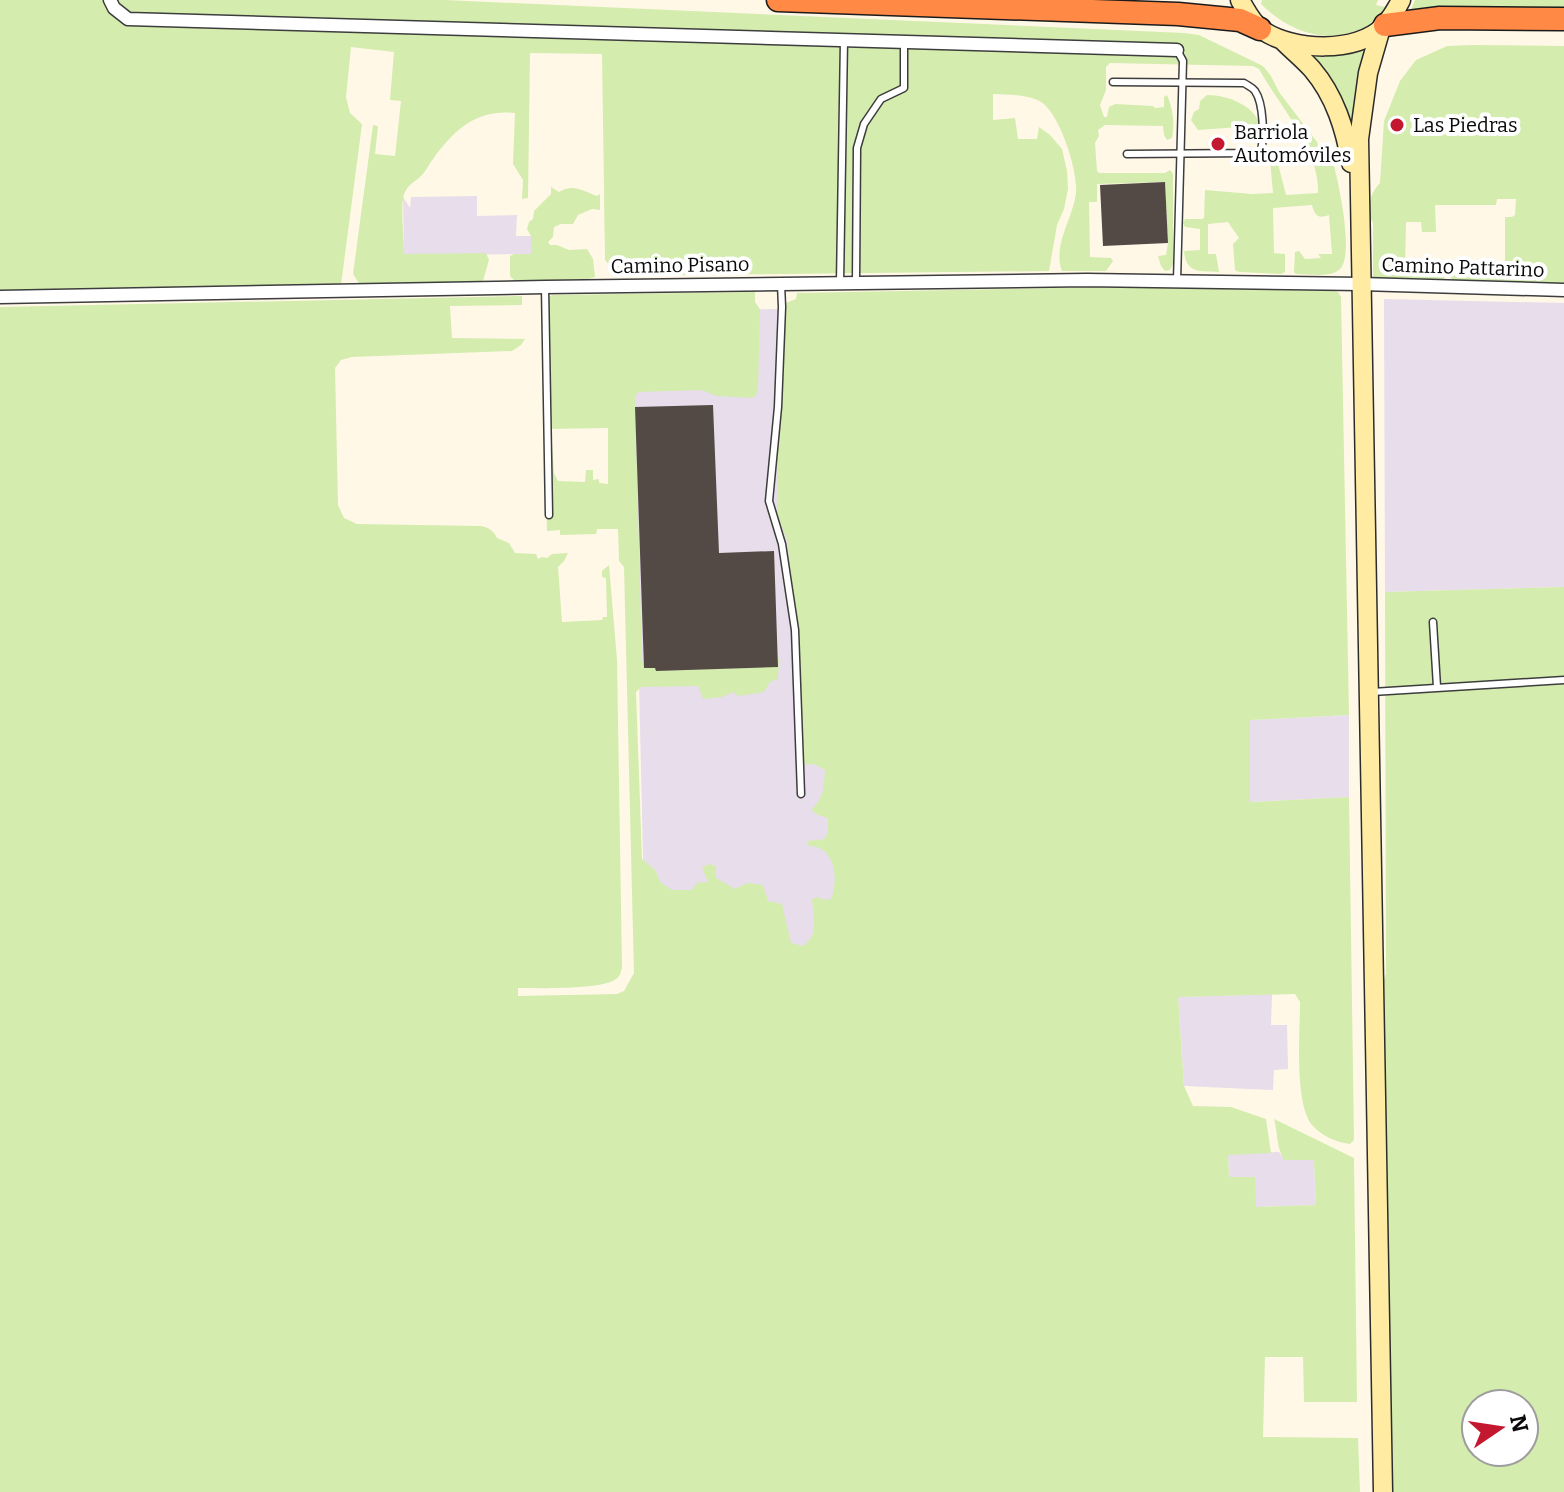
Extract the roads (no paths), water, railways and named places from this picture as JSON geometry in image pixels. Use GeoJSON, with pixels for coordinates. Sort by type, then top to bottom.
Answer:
{"type":"FeatureCollection","features":[{"type":"Feature","properties":{"kind":"highway"},"geometry":{"type":"LineString","coordinates":[[778,0],[1178,14],[1240,20],[1260,29]]}},
{"type":"Feature","properties":{"kind":"highway"},"geometry":{"type":"LineString","coordinates":[[1383,27],[1440,18],[1564,19]]}},
{"type":"Feature","properties":{"kind":"street"},"geometry":{"type":"LineString","coordinates":[[110,0],[114,8],[128,19],[1177,50]]}},
{"type":"Feature","properties":{"kind":"street"},"geometry":{"type":"LineString","coordinates":[[1240,0],[1260,29],[1284,41],[1306,46],[1348,43],[1367,37],[1383,27]]}},
{"type":"Feature","properties":{"kind":"street"},"geometry":{"type":"LineString","coordinates":[[1383,1492],[1359,139],[1368,73],[1383,27],[1401,0]]}},
{"type":"Feature","properties":{"kind":"street"},"geometry":{"type":"LineString","coordinates":[[1284,41],[1312,69],[1329,94],[1341,120],[1360,209]]}},
{"type":"Feature","properties":{"kind":"street","name":"Camino Pisano"},"geometry":{"type":"LineString","coordinates":[[0,297],[1087,280],[1361,284]]}},
{"type":"Feature","properties":{"kind":"street","name":"Camino Pattarino"},"geometry":{"type":"LineString","coordinates":[[1361,284],[1564,290]]}},
{"type":"Feature","properties":{"kind":"lane"},"geometry":{"type":"LineString","coordinates":[[840,283],[844,40]]}},
{"type":"Feature","properties":{"kind":"lane"},"geometry":{"type":"LineString","coordinates":[[856,283],[857,148],[864,124],[881,99],[904,88],[904,42]]}},
{"type":"Feature","properties":{"kind":"lane"},"geometry":{"type":"LineString","coordinates":[[1177,50],[1183,61],[1177,281]]}},
{"type":"Feature","properties":{"kind":"lane"},"geometry":{"type":"LineString","coordinates":[[1113,82],[1244,83],[1256,92],[1262,114],[1264,138],[1261,151],[1127,154]]}},
{"type":"Feature","properties":{"kind":"lane"},"geometry":{"type":"LineString","coordinates":[[781,284],[778,407],[769,501],[782,544],[795,630],[801,794]]}},
{"type":"Feature","properties":{"kind":"lane"},"geometry":{"type":"LineString","coordinates":[[545,287],[549,515]]}},
{"type":"Feature","properties":{"kind":"lane"},"geometry":{"type":"LineString","coordinates":[[1433,622],[1437,687]]}},
{"type":"Feature","properties":{"kind":"lane"},"geometry":{"type":"LineString","coordinates":[[1368,692],[1564,680]]}},
{"type":"Feature","properties":{"kind":"place","name":"Las Piedras"},"geometry":{"type":"Point","coordinates":[1397,125]}},
{"type":"Feature","properties":{"kind":"place","name":"Barriola Automóviles"},"geometry":{"type":"Point","coordinates":[1218,144]}}]}
